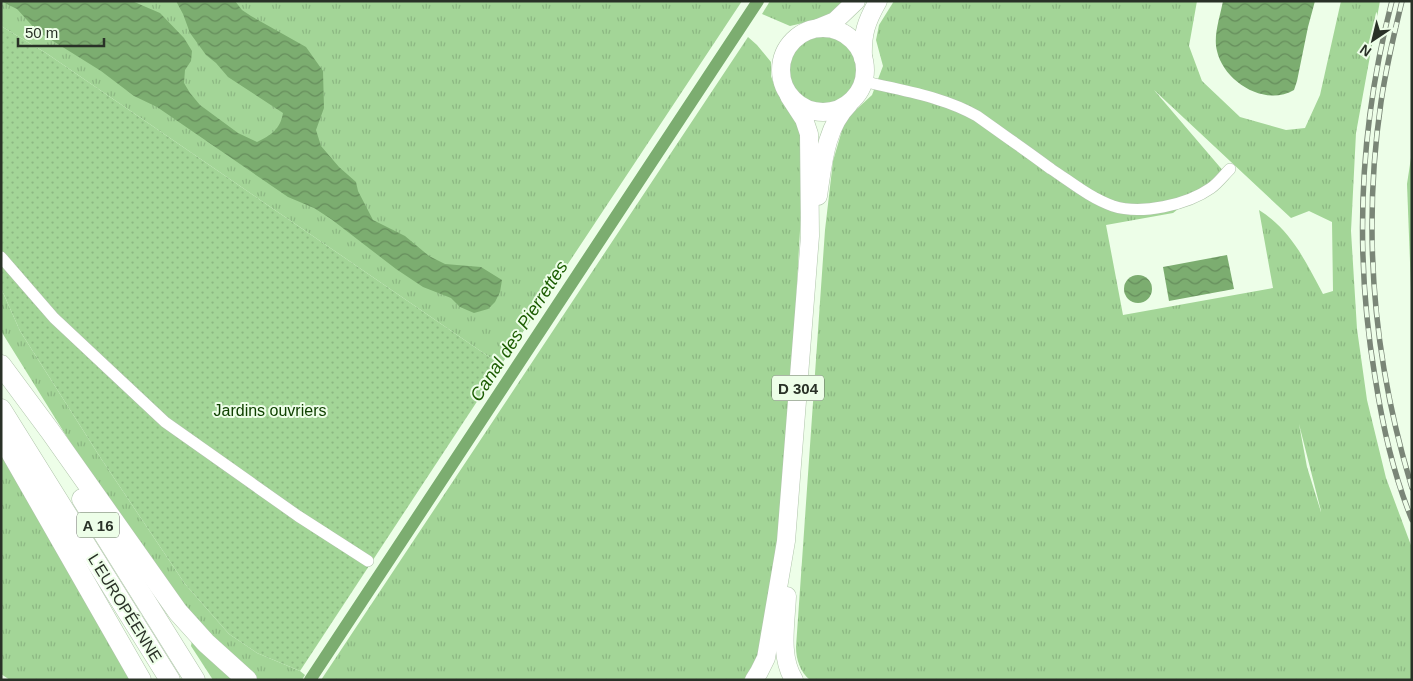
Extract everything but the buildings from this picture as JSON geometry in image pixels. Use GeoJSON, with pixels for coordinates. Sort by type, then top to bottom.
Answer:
{"type":"FeatureCollection","features":[{"type":"Feature","properties":{"kind":"highway"},"geometry":{"type":"LineString","coordinates":[[1,365],[60,444],[178,612],[206,643],[247,680]]}},
{"type":"Feature","properties":{"kind":"highway","name":"L'EUROPÉENNE"},"geometry":{"type":"LineString","coordinates":[[1,370],[195,680]]}},
{"type":"Feature","properties":{"kind":"highway","name":"L'EUROPÉENNE"},"geometry":{"type":"LineString","coordinates":[[1,409],[170,680]]}},
{"type":"Feature","properties":{"kind":"highway"},"geometry":{"type":"LineString","coordinates":[[1,435],[141,680]]}},
{"type":"Feature","properties":{"kind":"main road"},"geometry":{"type":"LineString","coordinates":[[856,1],[835,21],[802,34],[792,41],[782,58],[781,78],[783,86],[789,96],[802,107],[818,112],[835,111],[849,103],[859,92],[865,71],[863,37],[865,27],[878,1]]}},
{"type":"Feature","properties":{"kind":"main road"},"geometry":{"type":"LineString","coordinates":[[812,30],[828,29],[844,34],[856,46],[864,61]]}},
{"type":"Feature","properties":{"kind":"main road","name":"D 304"},"geometry":{"type":"LineString","coordinates":[[754,680],[766,658],[786,541],[810,236],[809,134],[804,119],[789,96]]}},
{"type":"Feature","properties":{"kind":"main road","name":"D 304"},"geometry":{"type":"LineString","coordinates":[[810,236],[830,134],[838,116],[849,103]]}},
{"type":"Feature","properties":{"kind":"main road","name":"D 304"},"geometry":{"type":"LineString","coordinates":[[786,541],[788,584],[785,652],[794,680]]}},
{"type":"Feature","properties":{"kind":"street"},"geometry":{"type":"LineString","coordinates":[[863,82],[929,96],[962,108],[977,116],[1085,192],[1114,206],[1127,209],[1153,208],[1187,200],[1213,187],[1230,169]]}},
{"type":"Feature","properties":{"kind":"street"},"geometry":{"type":"LineString","coordinates":[[1,257],[54,318],[165,422],[298,516],[368,561]]}},
{"type":"Feature","properties":{"kind":"green space"},"geometry":{"type":"Polygon","coordinates":[[[1,1],[742,1],[501,365],[46,53],[1,26],[1,1]]]}},
{"type":"Feature","properties":{"kind":"green space"},"geometry":{"type":"Polygon","coordinates":[[[770,1],[851,1],[828,17],[790,26],[762,14],[770,1]]]}},
{"type":"Feature","properties":{"kind":"green space"},"geometry":{"type":"Polygon","coordinates":[[[894,1],[1197,1],[1189,46],[1202,81],[1240,117],[1286,130],[1305,128],[1320,95],[1341,1],[1380,1],[1356,133],[1351,231],[1357,329],[1367,400],[1386,478],[1412,548],[1412,680],[810,680],[807,677],[799,665],[796,647],[825,230],[833,161],[845,120],[872,95],[883,66],[876,40],[879,25],[894,1]],[[1154,90],[1225,173],[1173,213],[1106,225],[1123,315],[1273,288],[1259,210],[1289,237],[1304,259],[1323,294],[1333,291],[1332,222],[1309,211],[1291,218],[1154,90]],[[1299,424],[1307,467],[1321,512],[1321,511],[1299,424]]]}},
{"type":"Feature","properties":{"kind":"green space","name":"Jardins ouvriers"},"geometry":{"type":"Polygon","coordinates":[[[1,26],[46,53],[501,365],[300,671],[257,653],[229,634],[185,584],[100,457],[20,331],[1,288],[1,26]]]}},
{"type":"Feature","properties":{"kind":"green space"},"geometry":{"type":"Polygon","coordinates":[[[748,37],[771,62],[771,76],[775,87],[782,99],[793,109],[805,143],[789,424],[769,624],[753,672],[743,680],[321,680],[748,37]]]}},
{"type":"Feature","properties":{"kind":"green space"},"geometry":{"type":"Polygon","coordinates":[[[816,37],[830,37],[842,42],[852,52],[857,64],[857,78],[852,90],[842,100],[830,105],[816,105],[804,100],[794,90],[789,78],[789,64],[794,52],[804,42],[816,37]]]}},
{"type":"Feature","properties":{"kind":"green space"},"geometry":{"type":"Polygon","coordinates":[[[1412,151],[1412,314],[1407,184],[1412,151]]]}},
{"type":"Feature","properties":{"kind":"green space"},"geometry":{"type":"Polygon","coordinates":[[[1,288],[20,331],[100,457],[185,584],[229,634],[257,653],[300,671],[305,675],[302,680],[213,680],[191,646],[195,623],[98,487],[1,331],[1,288]]]}},
{"type":"Feature","properties":{"kind":"green space"},"geometry":{"type":"Polygon","coordinates":[[[1,451],[150,680],[10,680],[1,674],[1,451]]]}},
{"type":"Feature","properties":{"kind":"water"},"geometry":{"type":"Polygon","coordinates":[[[1,1],[132,1],[160,13],[184,38],[192,51],[191,61],[185,70],[184,83],[190,93],[200,105],[238,133],[257,142],[267,137],[277,128],[283,113],[228,77],[206,55],[190,33],[176,1],[235,1],[242,10],[251,16],[306,47],[323,71],[324,108],[316,130],[321,146],[339,167],[356,182],[358,191],[373,220],[405,236],[429,256],[445,264],[481,267],[502,280],[500,292],[495,302],[488,309],[474,313],[460,307],[451,298],[423,287],[396,269],[331,219],[314,208],[288,197],[157,107],[134,96],[101,71],[37,31],[17,9],[1,1]]]}},
{"type":"Feature","properties":{"kind":"water"},"geometry":{"type":"Polygon","coordinates":[[[1223,1],[1315,1],[1294,90],[1283,94],[1259,93],[1247,88],[1228,73],[1221,62],[1216,45],[1216,33],[1223,1]]]}},
{"type":"Feature","properties":{"kind":"water"},"geometry":{"type":"Polygon","coordinates":[[[1227,255],[1234,289],[1169,301],[1163,267],[1227,255]]]}},
{"type":"Feature","properties":{"kind":"water"},"geometry":{"type":"Polygon","coordinates":[[[1138,275],[1148,279],[1152,289],[1148,299],[1138,303],[1128,299],[1124,289],[1128,279],[1138,275]]]}},
{"type":"Feature","properties":{"kind":"waterway","name":"Canal des Pierrettes"},"geometry":{"type":"LineString","coordinates":[[310,680],[758,1]]}},
{"type":"Feature","properties":{"kind":"railway"},"geometry":{"type":"LineString","coordinates":[[1392,1],[1381,47],[1367,141],[1364,188],[1364,283],[1368,330],[1381,414],[1394,468],[1412,520]]}},
{"type":"Feature","properties":{"kind":"railway"},"geometry":{"type":"LineString","coordinates":[[1402,1],[1381,102],[1375,151],[1372,248],[1380,345],[1388,393],[1412,488]]}}]}
